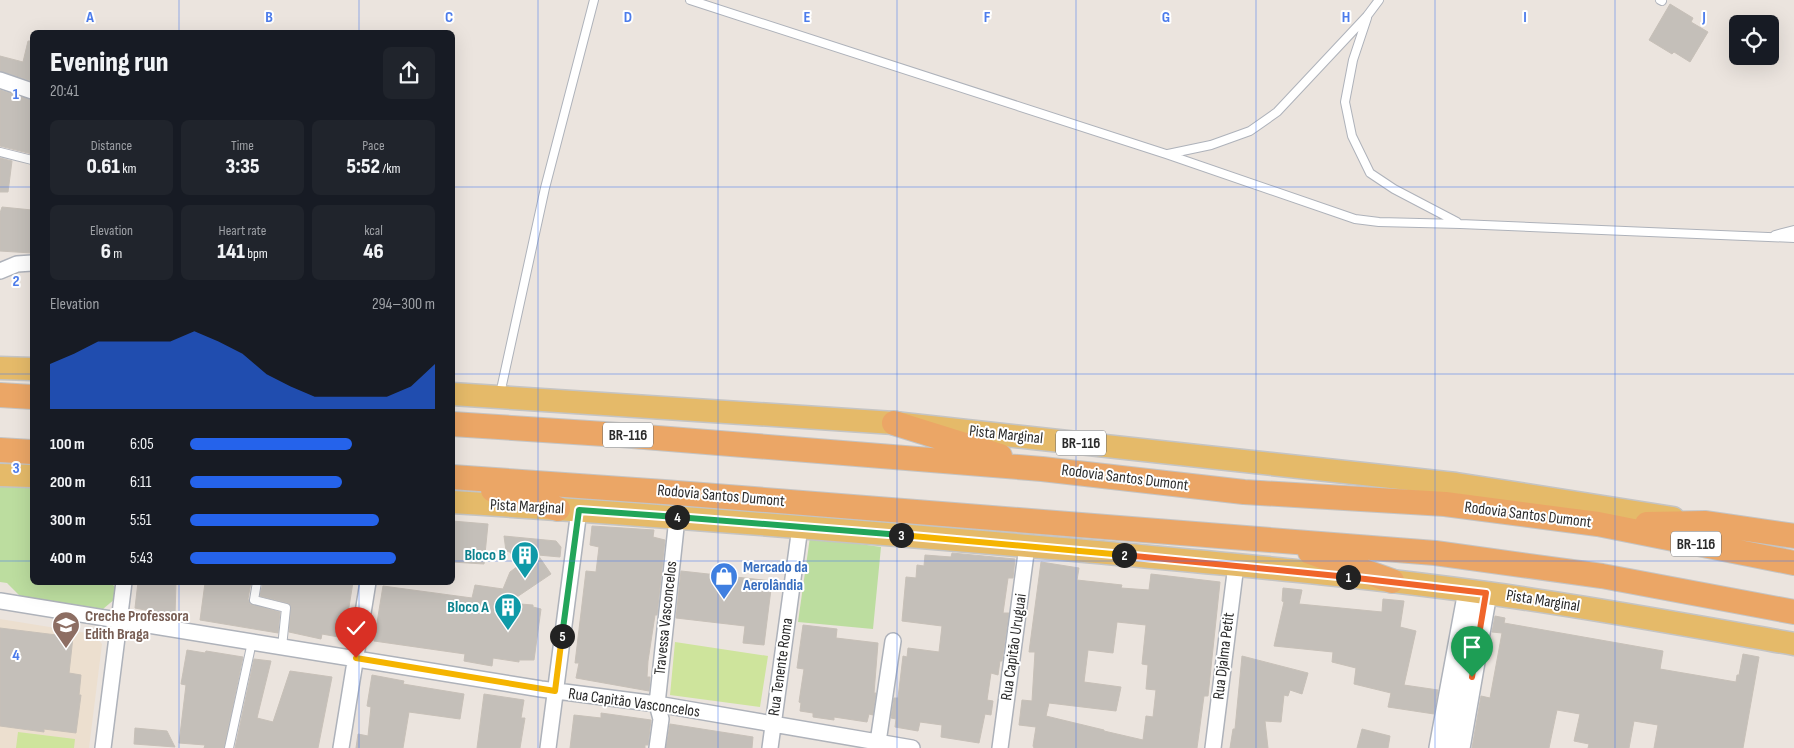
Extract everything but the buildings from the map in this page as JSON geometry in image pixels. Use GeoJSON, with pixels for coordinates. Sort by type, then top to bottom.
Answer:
{"type":"FeatureCollection","features":[{"type":"Feature","properties":{"kind":"highway"},"geometry":{"type":"LineString","coordinates":[[0,395],[30,397]]}},
{"type":"Feature","properties":{"kind":"highway"},"geometry":{"type":"LineString","coordinates":[[894,423],[1042,469]]}},
{"type":"Feature","properties":{"kind":"highway","name":"Rodovia Santos Dumont"},"geometry":{"type":"LineString","coordinates":[[455,424],[620,434],[1042,469],[1244,492],[1445,504],[1598,524],[1794,563]]}},
{"type":"Feature","properties":{"kind":"highway"},"geometry":{"type":"LineString","coordinates":[[0,450],[30,452]]}},
{"type":"Feature","properties":{"kind":"highway","name":"Rodovia Santos Dumont"},"geometry":{"type":"LineString","coordinates":[[455,478],[664,492],[1435,553],[1572,572],[1794,612]]}},
{"type":"Feature","properties":{"kind":"highway"},"geometry":{"type":"LineString","coordinates":[[455,479],[569,510]]}},
{"type":"Feature","properties":{"kind":"highway"},"geometry":{"type":"LineString","coordinates":[[1598,524],[1706,523],[1794,536]]}},
{"type":"Feature","properties":{"kind":"highway"},"geometry":{"type":"LineString","coordinates":[[1282,542],[1392,582]]}},
{"type":"Feature","properties":{"kind":"main road"},"geometry":{"type":"LineString","coordinates":[[0,368],[30,369]]}},
{"type":"Feature","properties":{"kind":"main road","name":"Pista Marginal"},"geometry":{"type":"LineString","coordinates":[[455,394],[894,423],[1456,484],[1706,523]]}},
{"type":"Feature","properties":{"kind":"main road"},"geometry":{"type":"LineString","coordinates":[[0,475],[30,476]]}},
{"type":"Feature","properties":{"kind":"main road","name":"Pista Marginal"},"geometry":{"type":"LineString","coordinates":[[455,502],[800,527],[1236,565],[1478,592],[1605,611],[1794,644]]}},
{"type":"Feature","properties":{"kind":"main road"},"geometry":{"type":"LineString","coordinates":[[1440,748],[1478,592]]}},
{"type":"Feature","properties":{"kind":"main road"},"geometry":{"type":"LineString","coordinates":[[1459,748],[1478,592]]}},
{"type":"Feature","properties":{"kind":"street"},"geometry":{"type":"LineString","coordinates":[[0,80],[30,90]]}},
{"type":"Feature","properties":{"kind":"street"},"geometry":{"type":"LineString","coordinates":[[0,271],[17,264],[30,263]]}},
{"type":"Feature","properties":{"kind":"street"},"geometry":{"type":"LineString","coordinates":[[548,748],[555,691],[569,510]]}},
{"type":"Feature","properties":{"kind":"street","name":"Travessa Vasconcelos"},"geometry":{"type":"LineString","coordinates":[[657,748],[661,719],[657,704],[677,518]]}},
{"type":"Feature","properties":{"kind":"street","name":"Rua Tenente Roma"},"geometry":{"type":"LineString","coordinates":[[770,748],[800,527]]}},
{"type":"Feature","properties":{"kind":"street","name":"Rua Capitão Uruguai"},"geometry":{"type":"LineString","coordinates":[[1000,748],[1027,546]]}},
{"type":"Feature","properties":{"kind":"street","name":"Rua Djalma Petit"},"geometry":{"type":"LineString","coordinates":[[1213,748],[1236,565]]}},
{"type":"Feature","properties":{"kind":"street"},"geometry":{"type":"LineString","coordinates":[[103,748],[124,585]]}},
{"type":"Feature","properties":{"kind":"street"},"geometry":{"type":"LineString","coordinates":[[341,748],[368,585]]}},
{"type":"Feature","properties":{"kind":"street","name":"Rua Capitão Vasconcelos"},"geometry":{"type":"LineString","coordinates":[[0,601],[555,691],[657,704],[906,748]]}},
{"type":"Feature","properties":{"kind":"street"},"geometry":{"type":"LineString","coordinates":[[878,742],[893,642]]}},
{"type":"Feature","properties":{"kind":"lane"},"geometry":{"type":"LineString","coordinates":[[499,397],[545,188],[594,0]]}},
{"type":"Feature","properties":{"kind":"lane"},"geometry":{"type":"LineString","coordinates":[[690,0],[1166,154],[1355,219],[1379,222],[1794,238]]}},
{"type":"Feature","properties":{"kind":"lane"},"geometry":{"type":"LineString","coordinates":[[1166,154],[1212,145],[1250,131],[1277,112],[1367,16],[1379,0]]}},
{"type":"Feature","properties":{"kind":"lane"},"geometry":{"type":"LineString","coordinates":[[1367,16],[1353,60],[1345,102],[1352,136],[1370,173],[1394,189],[1460,224]]}},
{"type":"Feature","properties":{"kind":"lane"},"geometry":{"type":"LineString","coordinates":[[0,152],[30,160]]}},
{"type":"Feature","properties":{"kind":"lane"},"geometry":{"type":"LineString","coordinates":[[1768,236],[1794,230]]}},
{"type":"Feature","properties":{"kind":"lane"},"geometry":{"type":"LineString","coordinates":[[256,585],[254,600],[286,608],[282,647]]}},
{"type":"Feature","properties":{"kind":"lane"},"geometry":{"type":"LineString","coordinates":[[229,748],[252,642]]}},
{"type":"Feature","properties":{"kind":"shaded area"},"geometry":{"type":"Polygon","coordinates":[[[0,619],[93,634],[102,644],[89,748],[0,748],[0,619]]]}},
{"type":"Feature","properties":{"kind":"green space"},"geometry":{"type":"Polygon","coordinates":[[[0,482],[30,484],[30,585],[113,585],[117,588],[116,598],[103,609],[20,596],[7,583],[0,582],[0,482]]]}},
{"type":"Feature","properties":{"kind":"green space"},"geometry":{"type":"Polygon","coordinates":[[[810,537],[881,547],[873,629],[798,622],[810,537]]]}},
{"type":"Feature","properties":{"kind":"green space"},"geometry":{"type":"Polygon","coordinates":[[[675,642],[768,656],[760,707],[670,695],[675,642]]]}},
{"type":"Feature","properties":{"kind":"green space"},"geometry":{"type":"Polygon","coordinates":[[[18,732],[75,739],[74,748],[16,748],[18,732]]]}},
{"type":"Feature","properties":{"kind":"place","name":"Bloco B"},"geometry":{"type":"Point","coordinates":[525,579]}},
{"type":"Feature","properties":{"kind":"place","name":"Mercado da Aerolândia"},"geometry":{"type":"Point","coordinates":[724,600]}},
{"type":"Feature","properties":{"kind":"place","name":"Bloco A"},"geometry":{"type":"Point","coordinates":[508,631]}},
{"type":"Feature","properties":{"kind":"place","name":"Creche Professora Edith Braga"},"geometry":{"type":"Point","coordinates":[66,649]}},
{"type":"Feature","properties":{"kind":"route"},"geometry":{"type":"LineString","coordinates":[[356,658],[555,691],[579,510],[1236,565],[1486,593],[1472,677]]}}]}
